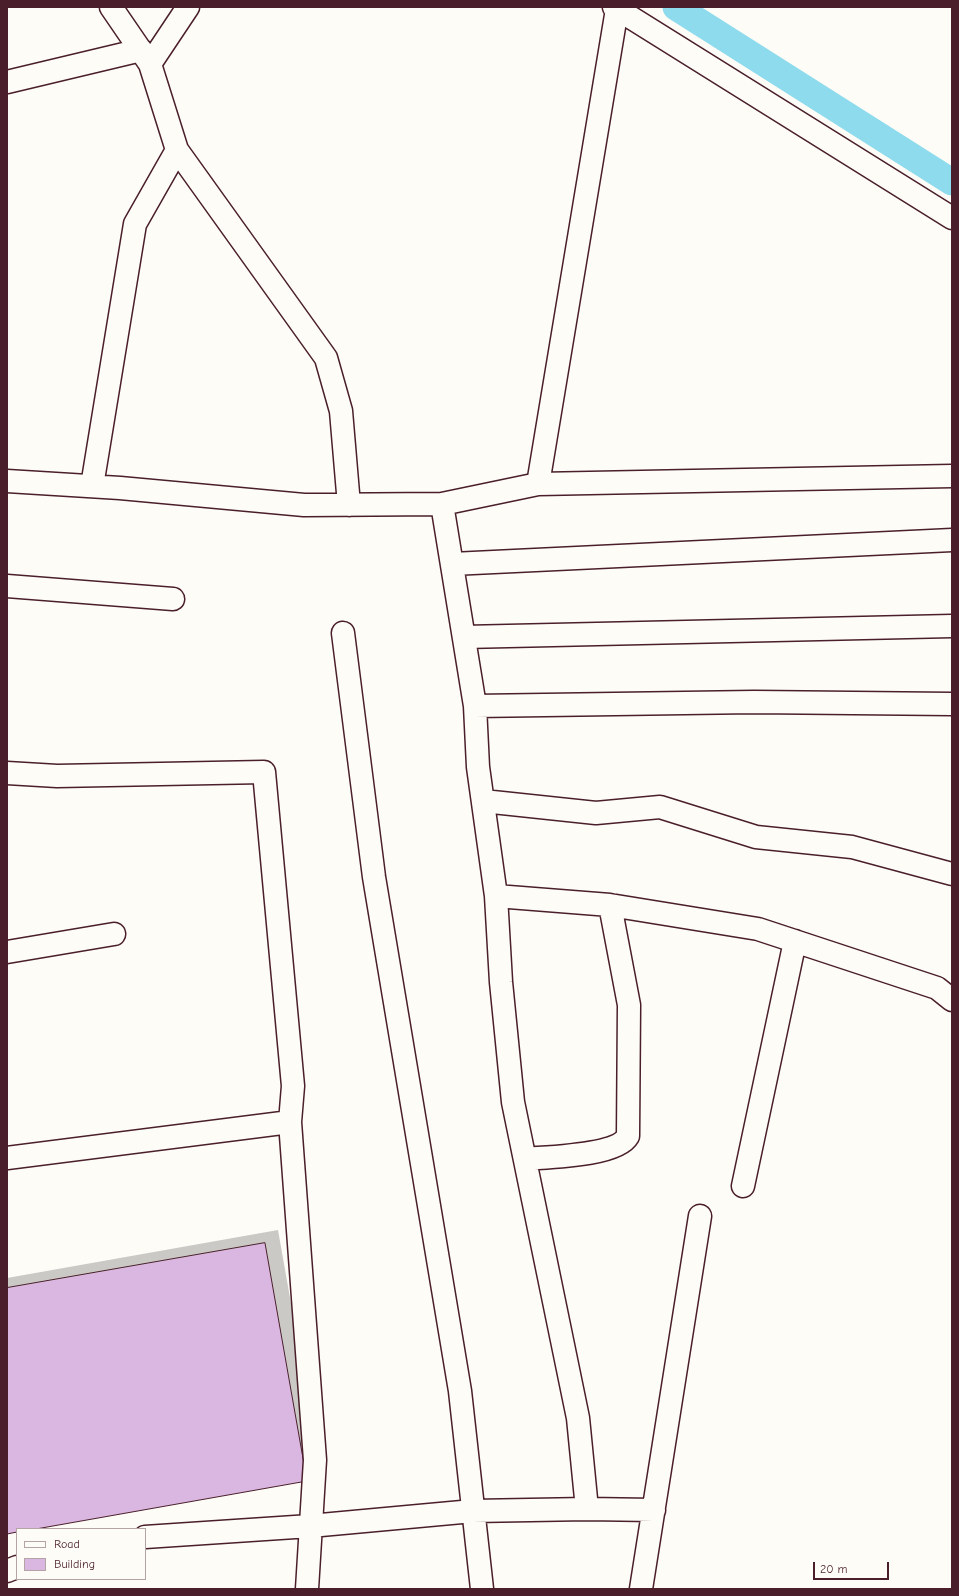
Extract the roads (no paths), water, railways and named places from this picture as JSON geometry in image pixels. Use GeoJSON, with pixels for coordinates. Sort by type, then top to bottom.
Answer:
{"type":"FeatureCollection","features":[{"type":"Feature","properties":{"kind":"street"},"geometry":{"type":"LineString","coordinates":[[111,7],[146,57],[177,150],[326,358],[341,411],[349,505]]}},
{"type":"Feature","properties":{"kind":"street"},"geometry":{"type":"LineString","coordinates":[[7,82],[146,57],[188,7]]}},
{"type":"Feature","properties":{"kind":"street"},"geometry":{"type":"LineString","coordinates":[[538,484],[615,8],[952,218]]}},
{"type":"Feature","properties":{"kind":"street"},"geometry":{"type":"LineString","coordinates":[[92,486],[136,224],[177,150]]}},
{"type":"Feature","properties":{"kind":"street"},"geometry":{"type":"LineString","coordinates":[[7,481],[92,486],[304,506],[442,504],[538,484],[952,476]]}},
{"type":"Feature","properties":{"kind":"street"},"geometry":{"type":"LineString","coordinates":[[442,504],[475,706],[478,767],[496,896],[501,982],[513,1102],[578,1418],[587,1509]]}},
{"type":"Feature","properties":{"kind":"street"},"geometry":{"type":"LineString","coordinates":[[452,564],[952,540]]}},
{"type":"Feature","properties":{"kind":"street"},"geometry":{"type":"LineString","coordinates":[[7,586],[173,599]]}},
{"type":"Feature","properties":{"kind":"street"},"geometry":{"type":"LineString","coordinates":[[464,637],[952,626]]}},
{"type":"Feature","properties":{"kind":"street"},"geometry":{"type":"LineString","coordinates":[[343,633],[374,877],[460,1391],[482,1589]]}},
{"type":"Feature","properties":{"kind":"street"},"geometry":{"type":"LineString","coordinates":[[475,706],[754,702],[952,704]]}},
{"type":"Feature","properties":{"kind":"street"},"geometry":{"type":"LineString","coordinates":[[7,774],[57,776],[264,772],[293,1086],[290,1122],[314,1460],[306,1589]]}},
{"type":"Feature","properties":{"kind":"street"},"geometry":{"type":"LineString","coordinates":[[483,801],[596,813],[660,807],[756,837],[852,847],[952,874]]}},
{"type":"Feature","properties":{"kind":"street"},"geometry":{"type":"LineString","coordinates":[[496,896],[610,905],[758,929],[937,988],[952,1000]]}},
{"type":"Feature","properties":{"kind":"street"},"geometry":{"type":"LineString","coordinates":[[524,1159],[570,1155],[609,1148],[625,1141],[628,1136],[629,1005],[610,905]]}},
{"type":"Feature","properties":{"kind":"street"},"geometry":{"type":"LineString","coordinates":[[7,952],[114,934]]}},
{"type":"Feature","properties":{"kind":"street"},"geometry":{"type":"LineString","coordinates":[[743,1186],[795,941]]}},
{"type":"Feature","properties":{"kind":"street"},"geometry":{"type":"LineString","coordinates":[[7,1158],[290,1122]]}},
{"type":"Feature","properties":{"kind":"street"},"geometry":{"type":"LineString","coordinates":[[641,1589],[700,1216]]}},
{"type":"Feature","properties":{"kind":"street"},"geometry":{"type":"LineString","coordinates":[[146,1537],[310,1526],[473,1511],[587,1509],[654,1510]]}},
{"type":"Feature","properties":{"kind":"waterway"},"geometry":{"type":"LineString","coordinates":[[676,7],[952,182]]}}]}
